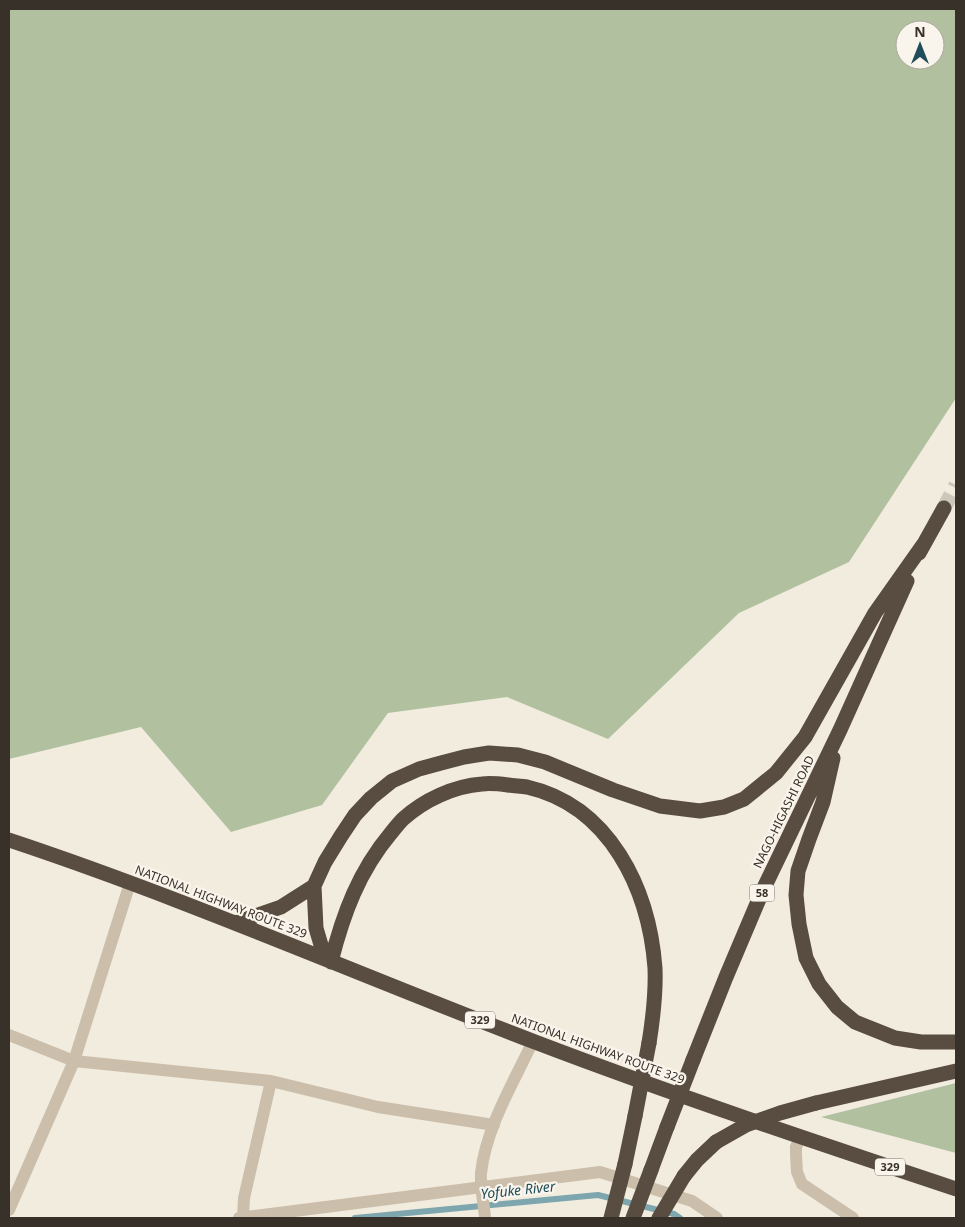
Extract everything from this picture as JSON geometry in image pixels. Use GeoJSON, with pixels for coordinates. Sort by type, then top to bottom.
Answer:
{"type":"FeatureCollection","features":[{"type":"Feature","properties":{"kind":"highway","name":"NAGO-HIGASHI ROAD"},"geometry":{"type":"LineString","coordinates":[[634,1218],[693,1060],[762,892],[840,730],[923,545],[944,508]]}},
{"type":"Feature","properties":{"kind":"highway"},"geometry":{"type":"LineString","coordinates":[[330,962],[321,945],[316,928],[314,886],[325,862],[355,816],[371,798],[392,781],[419,769],[464,756],[489,753],[518,756],[545,762],[613,790],[660,806],[700,811],[724,807],[744,799],[776,773],[805,737],[875,613],[923,545]]}},
{"type":"Feature","properties":{"kind":"highway"},"geometry":{"type":"LineString","coordinates":[[840,730],[823,802],[798,871],[796,895],[799,924],[806,958],[819,984],[837,1007],[855,1022],[895,1038],[921,1042],[956,1042]]}},
{"type":"Feature","properties":{"kind":"highway"},"geometry":{"type":"LineString","coordinates":[[330,962],[349,902],[371,858],[403,819],[421,806],[442,795],[462,787],[482,784],[526,787],[567,803],[602,830],[627,865],[642,902],[651,935],[655,969],[649,1043],[625,1164],[612,1218]]}},
{"type":"Feature","properties":{"kind":"highway","name":"NATIONAL HIGHWAY ROUTE 329"},"geometry":{"type":"LineString","coordinates":[[9,840],[235,923],[330,962],[640,1081],[956,1189]]}},
{"type":"Feature","properties":{"kind":"highway"},"geometry":{"type":"LineString","coordinates":[[235,923],[282,907],[314,886]]}},
{"type":"Feature","properties":{"kind":"highway"},"geometry":{"type":"LineString","coordinates":[[659,1218],[684,1176],[697,1160],[716,1142],[746,1125],[816,1103],[956,1071]]}},
{"type":"Feature","properties":{"kind":"street"},"geometry":{"type":"LineString","coordinates":[[9,1210],[74,1060],[130,883]]}},
{"type":"Feature","properties":{"kind":"street"},"geometry":{"type":"LineString","coordinates":[[9,1035],[74,1060],[271,1081],[378,1107],[494,1125]]}},
{"type":"Feature","properties":{"kind":"street"},"geometry":{"type":"LineString","coordinates":[[485,1218],[481,1175],[483,1160],[494,1125],[533,1041]]}},
{"type":"Feature","properties":{"kind":"street"},"geometry":{"type":"LineString","coordinates":[[271,1081],[241,1218],[482,1189],[600,1172],[692,1201],[717,1218]]}},
{"type":"Feature","properties":{"kind":"street"},"geometry":{"type":"LineString","coordinates":[[800,1137],[796,1147],[797,1172],[802,1184],[853,1218]]}},
{"type":"Feature","properties":{"kind":"green space"},"geometry":{"type":"Polygon","coordinates":[[[9,9],[956,9],[956,398],[849,562],[739,613],[608,739],[507,697],[388,713],[322,805],[231,832],[141,727],[9,759],[9,9]]]}},
{"type":"Feature","properties":{"kind":"green space"},"geometry":{"type":"Polygon","coordinates":[[[956,1083],[956,1153],[821,1117],[956,1083]]]}},
{"type":"Feature","properties":{"kind":"waterway","name":"Yofuke River"},"geometry":{"type":"LineString","coordinates":[[355,1218],[598,1195],[674,1214],[680,1218]]}},
{"type":"Feature","properties":{"kind":"tunnel"},"geometry":{"type":"LineString","coordinates":[[944,508],[956,485]]}}]}
